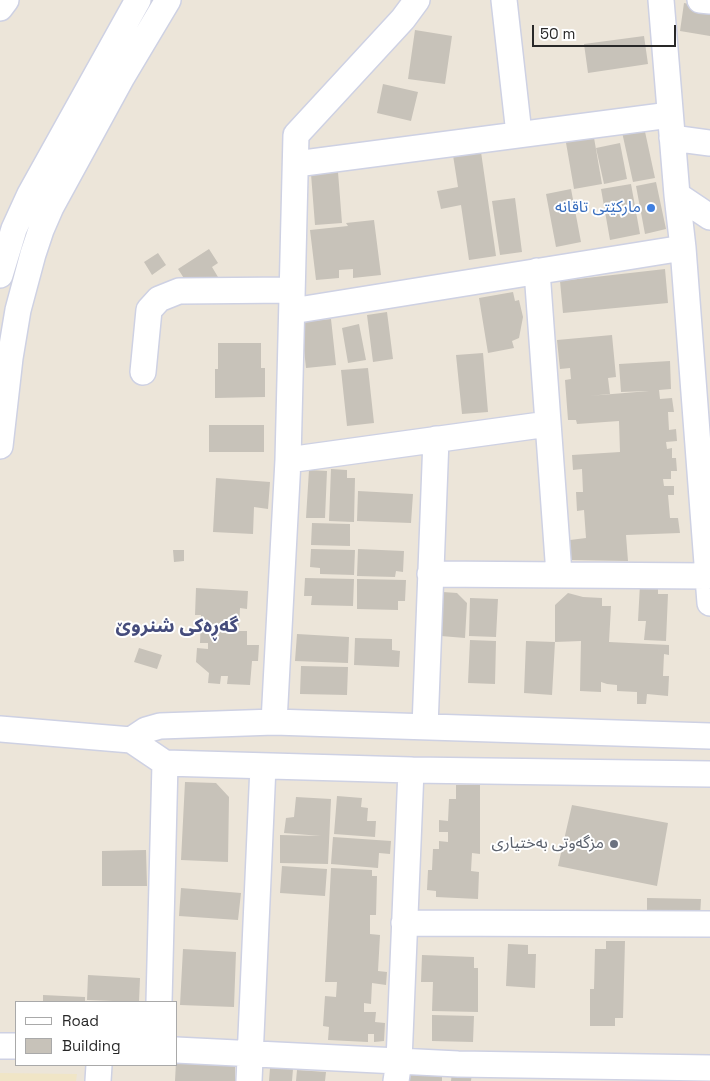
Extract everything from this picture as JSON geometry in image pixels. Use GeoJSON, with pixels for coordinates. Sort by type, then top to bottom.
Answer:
{"type":"FeatureCollection","features":[{"type":"Feature","properties":{"kind":"street"},"geometry":{"type":"LineString","coordinates":[[0,8],[6,0]]}},
{"type":"Feature","properties":{"kind":"street"},"geometry":{"type":"LineString","coordinates":[[0,275],[14,229],[30,194],[138,0]]}},
{"type":"Feature","properties":{"kind":"street"},"geometry":{"type":"LineString","coordinates":[[1,431],[18,310],[32,254],[41,230],[51,207],[122,77],[168,0]]}},
{"type":"Feature","properties":{"kind":"street"},"geometry":{"type":"LineString","coordinates":[[274,722],[288,460],[296,135],[403,19],[417,0]]}},
{"type":"Feature","properties":{"kind":"street"},"geometry":{"type":"LineString","coordinates":[[504,0],[519,134]]}},
{"type":"Feature","properties":{"kind":"street"},"geometry":{"type":"LineString","coordinates":[[661,0],[676,195],[683,248],[710,603]]}},
{"type":"Feature","properties":{"kind":"street"},"geometry":{"type":"LineString","coordinates":[[700,0],[710,1]]}},
{"type":"Feature","properties":{"kind":"street"},"geometry":{"type":"LineString","coordinates":[[296,164],[519,134],[671,127],[710,143]]}},
{"type":"Feature","properties":{"kind":"street"},"geometry":{"type":"LineString","coordinates":[[676,195],[710,217]]}},
{"type":"Feature","properties":{"kind":"street"},"geometry":{"type":"LineString","coordinates":[[143,372],[149,310],[159,299],[179,292],[292,300],[537,271],[683,248]]}},
{"type":"Feature","properties":{"kind":"street"},"geometry":{"type":"LineString","coordinates":[[537,271],[559,574]]}},
{"type":"Feature","properties":{"kind":"street"},"geometry":{"type":"LineString","coordinates":[[288,460],[548,424]]}},
{"type":"Feature","properties":{"kind":"street"},"geometry":{"type":"LineString","coordinates":[[425,727],[436,439]]}},
{"type":"Feature","properties":{"kind":"street"},"geometry":{"type":"LineString","coordinates":[[430,574],[707,576]]}},
{"type":"Feature","properties":{"kind":"street"},"geometry":{"type":"LineString","coordinates":[[131,740],[146,730],[160,726],[274,722],[710,736]]}},
{"type":"Feature","properties":{"kind":"street"},"geometry":{"type":"LineString","coordinates":[[0,729],[131,740],[165,762],[411,770],[710,774]]}},
{"type":"Feature","properties":{"kind":"street"},"geometry":{"type":"LineString","coordinates":[[159,1001],[165,762]]}},
{"type":"Feature","properties":{"kind":"street"},"geometry":{"type":"LineString","coordinates":[[249,1081],[263,766]]}},
{"type":"Feature","properties":{"kind":"street"},"geometry":{"type":"LineString","coordinates":[[397,1071],[411,770]]}},
{"type":"Feature","properties":{"kind":"street"},"geometry":{"type":"LineString","coordinates":[[404,923],[710,924]]}},
{"type":"Feature","properties":{"kind":"street"},"geometry":{"type":"LineString","coordinates":[[0,1046],[15,1046]]}},
{"type":"Feature","properties":{"kind":"street"},"geometry":{"type":"LineString","coordinates":[[178,1050],[250,1053],[397,1071],[458,1064],[710,1068]]}},
{"type":"Feature","properties":{"kind":"street"},"geometry":{"type":"LineString","coordinates":[[98,1081],[99,1066]]}},
{"type":"Feature","properties":{"kind":"shaded area"},"geometry":{"type":"Polygon","coordinates":[[[0,1073],[77,1074],[76,1081],[0,1081],[0,1073]]]}},
{"type":"Feature","properties":{"kind":"building"},"geometry":{"type":"Polygon","coordinates":[[[684,3],[710,8],[710,36],[680,31],[684,3]]]}},
{"type":"Feature","properties":{"kind":"building"},"geometry":{"type":"Polygon","coordinates":[[[415,30],[452,36],[445,84],[408,79],[415,30]]]}},
{"type":"Feature","properties":{"kind":"building"},"geometry":{"type":"Polygon","coordinates":[[[644,36],[648,64],[588,73],[584,44],[644,36]]]}},
{"type":"Feature","properties":{"kind":"building"},"geometry":{"type":"Polygon","coordinates":[[[383,84],[418,92],[411,121],[377,113],[383,84]]]}},
{"type":"Feature","properties":{"kind":"building"},"geometry":{"type":"Polygon","coordinates":[[[644,127],[655,178],[633,182],[622,132],[644,127]]]}},
{"type":"Feature","properties":{"kind":"building"},"geometry":{"type":"Polygon","coordinates":[[[593,132],[602,184],[574,189],[565,137],[593,132]]]}},
{"type":"Feature","properties":{"kind":"building"},"geometry":{"type":"Polygon","coordinates":[[[620,143],[627,179],[604,184],[596,148],[620,143]]]}},
{"type":"Feature","properties":{"kind":"building"},"geometry":{"type":"Polygon","coordinates":[[[480,145],[496,256],[469,260],[461,205],[441,209],[437,191],[458,187],[452,149],[480,145]]]}},
{"type":"Feature","properties":{"kind":"building"},"geometry":{"type":"Polygon","coordinates":[[[338,172],[342,223],[315,225],[311,174],[338,172]]]}},
{"type":"Feature","properties":{"kind":"building","name":"مارکێتی تاقانە"},"geometry":{"type":"Polygon","coordinates":[[[656,182],[666,229],[645,234],[636,186],[656,182]]]}},
{"type":"Feature","properties":{"kind":"building"},"geometry":{"type":"Polygon","coordinates":[[[631,184],[640,234],[610,240],[601,189],[631,184]]]}},
{"type":"Feature","properties":{"kind":"building"},"geometry":{"type":"Polygon","coordinates":[[[571,189],[581,242],[556,247],[546,194],[571,189]]]}},
{"type":"Feature","properties":{"kind":"building"},"geometry":{"type":"Polygon","coordinates":[[[515,198],[522,252],[500,255],[492,201],[515,198]]]}},
{"type":"Feature","properties":{"kind":"building"},"geometry":{"type":"Polygon","coordinates":[[[374,220],[381,275],[353,278],[353,269],[339,270],[339,278],[316,280],[310,230],[348,226],[346,223],[374,220]]]}},
{"type":"Feature","properties":{"kind":"building"},"geometry":{"type":"Polygon","coordinates":[[[209,249],[218,263],[212,267],[218,277],[198,290],[187,283],[178,269],[209,249]]]}},
{"type":"Feature","properties":{"kind":"building"},"geometry":{"type":"Polygon","coordinates":[[[158,253],[166,265],[152,275],[144,262],[158,253]]]}},
{"type":"Feature","properties":{"kind":"building"},"geometry":{"type":"Polygon","coordinates":[[[665,269],[668,303],[563,313],[560,281],[665,269]]]}},
{"type":"Feature","properties":{"kind":"building"},"geometry":{"type":"Polygon","coordinates":[[[513,292],[515,301],[519,300],[523,317],[519,338],[512,341],[514,348],[488,353],[479,298],[513,292]]]}},
{"type":"Feature","properties":{"kind":"building"},"geometry":{"type":"Polygon","coordinates":[[[387,312],[393,359],[373,362],[367,315],[387,312]]]}},
{"type":"Feature","properties":{"kind":"building"},"geometry":{"type":"Polygon","coordinates":[[[331,319],[336,365],[306,368],[301,322],[331,319]]]}},
{"type":"Feature","properties":{"kind":"building"},"geometry":{"type":"Polygon","coordinates":[[[359,324],[366,360],[348,363],[342,328],[359,324]]]}},
{"type":"Feature","properties":{"kind":"building"},"geometry":{"type":"Polygon","coordinates":[[[612,335],[616,377],[608,378],[610,394],[588,396],[649,391],[621,392],[619,364],[670,361],[671,389],[659,390],[660,399],[672,398],[674,412],[668,412],[669,430],[676,429],[677,441],[666,442],[667,449],[672,448],[672,458],[676,458],[677,471],[671,471],[671,479],[663,479],[664,486],[674,486],[674,495],[668,495],[670,518],[678,518],[680,533],[626,535],[628,561],[571,560],[570,540],[586,538],[584,510],[577,511],[576,492],[583,492],[582,469],[573,470],[572,455],[620,452],[619,421],[577,424],[576,420],[568,420],[565,380],[571,379],[570,368],[560,369],[557,340],[612,335]]]}},
{"type":"Feature","properties":{"kind":"building"},"geometry":{"type":"Polygon","coordinates":[[[218,343],[261,343],[261,368],[265,368],[265,397],[215,398],[215,369],[218,369],[218,343]]]}},
{"type":"Feature","properties":{"kind":"building"},"geometry":{"type":"Polygon","coordinates":[[[483,353],[488,412],[462,414],[456,355],[483,353]]]}},
{"type":"Feature","properties":{"kind":"building"},"geometry":{"type":"Polygon","coordinates":[[[368,368],[374,423],[347,426],[341,370],[368,368]]]}},
{"type":"Feature","properties":{"kind":"building"},"geometry":{"type":"Polygon","coordinates":[[[209,425],[264,425],[264,452],[209,452],[209,425]]]}},
{"type":"Feature","properties":{"kind":"building"},"geometry":{"type":"Polygon","coordinates":[[[331,469],[347,470],[347,478],[355,478],[354,522],[329,521],[331,469]]]}},
{"type":"Feature","properties":{"kind":"building"},"geometry":{"type":"Polygon","coordinates":[[[309,470],[327,471],[325,518],[306,518],[309,470]]]}},
{"type":"Feature","properties":{"kind":"building"},"geometry":{"type":"Polygon","coordinates":[[[216,478],[270,482],[268,509],[254,507],[253,534],[213,532],[216,478]]]}},
{"type":"Feature","properties":{"kind":"building"},"geometry":{"type":"Polygon","coordinates":[[[358,491],[413,494],[411,523],[357,521],[358,491]]]}},
{"type":"Feature","properties":{"kind":"building"},"geometry":{"type":"Polygon","coordinates":[[[312,523],[350,524],[350,546],[311,545],[312,523]]]}},
{"type":"Feature","properties":{"kind":"building"},"geometry":{"type":"Polygon","coordinates":[[[311,549],[355,550],[354,575],[320,574],[320,568],[310,567],[311,549]]]}},
{"type":"Feature","properties":{"kind":"building"},"geometry":{"type":"Polygon","coordinates":[[[358,549],[404,551],[403,572],[396,571],[395,577],[357,576],[358,549]]]}},
{"type":"Feature","properties":{"kind":"building"},"geometry":{"type":"Polygon","coordinates":[[[173,550],[184,550],[184,561],[174,562],[173,550]]]}},
{"type":"Feature","properties":{"kind":"building"},"geometry":{"type":"Polygon","coordinates":[[[305,578],[354,579],[353,606],[311,605],[312,596],[304,596],[305,578]]]}},
{"type":"Feature","properties":{"kind":"building"},"geometry":{"type":"Polygon","coordinates":[[[357,579],[406,580],[405,601],[398,601],[398,610],[357,609],[357,579]]]}},
{"type":"Feature","properties":{"kind":"building"},"geometry":{"type":"Polygon","coordinates":[[[640,584],[658,586],[658,594],[668,594],[666,641],[644,640],[646,621],[638,621],[640,584]]]}},
{"type":"Feature","properties":{"kind":"building"},"geometry":{"type":"Polygon","coordinates":[[[196,588],[248,591],[247,609],[240,608],[239,631],[247,631],[247,645],[259,645],[258,661],[252,661],[250,685],[227,684],[228,676],[221,676],[220,684],[208,683],[209,673],[196,662],[197,648],[208,649],[208,643],[200,643],[201,615],[195,615],[196,588]]]}},
{"type":"Feature","properties":{"kind":"building"},"geometry":{"type":"Polygon","coordinates":[[[443,592],[457,593],[467,603],[465,638],[441,636],[443,592]]]}},
{"type":"Feature","properties":{"kind":"building"},"geometry":{"type":"Polygon","coordinates":[[[568,593],[583,597],[602,598],[602,606],[611,606],[609,642],[669,645],[669,655],[664,654],[663,676],[669,676],[668,696],[647,694],[646,704],[637,704],[637,692],[617,691],[617,685],[601,682],[601,692],[580,691],[581,641],[555,642],[555,605],[568,593]]]}},
{"type":"Feature","properties":{"kind":"building"},"geometry":{"type":"Polygon","coordinates":[[[470,598],[498,599],[496,637],[469,636],[470,598]]]}},
{"type":"Feature","properties":{"kind":"building"},"geometry":{"type":"Polygon","coordinates":[[[297,634],[349,637],[348,663],[295,661],[297,634]]]}},
{"type":"Feature","properties":{"kind":"building"},"geometry":{"type":"Polygon","coordinates":[[[355,638],[392,639],[392,650],[400,651],[399,667],[354,665],[355,638]]]}},
{"type":"Feature","properties":{"kind":"building"},"geometry":{"type":"Polygon","coordinates":[[[470,640],[496,641],[495,684],[468,683],[470,640]]]}},
{"type":"Feature","properties":{"kind":"building"},"geometry":{"type":"Polygon","coordinates":[[[526,641],[555,642],[552,695],[524,693],[526,641]]]}},
{"type":"Feature","properties":{"kind":"building"},"geometry":{"type":"Polygon","coordinates":[[[139,648],[162,655],[157,669],[134,662],[139,648]]]}},
{"type":"Feature","properties":{"kind":"building"},"geometry":{"type":"Polygon","coordinates":[[[301,666],[348,667],[347,695],[300,694],[301,666]]]}},
{"type":"Feature","properties":{"kind":"building"},"geometry":{"type":"Polygon","coordinates":[[[185,782],[216,783],[229,797],[228,862],[181,860],[185,782]]]}},
{"type":"Feature","properties":{"kind":"building"},"geometry":{"type":"Polygon","coordinates":[[[456,785],[480,785],[480,854],[472,853],[471,871],[479,872],[478,899],[436,897],[436,891],[427,890],[428,870],[432,870],[433,849],[439,849],[439,841],[448,842],[448,832],[439,832],[439,820],[448,821],[449,799],[456,799],[456,785]]]}},
{"type":"Feature","properties":{"kind":"building"},"geometry":{"type":"Polygon","coordinates":[[[337,796],[362,798],[361,807],[368,808],[367,821],[376,821],[375,837],[334,834],[337,796]]]}},
{"type":"Feature","properties":{"kind":"building"},"geometry":{"type":"Polygon","coordinates":[[[296,797],[331,799],[328,864],[280,863],[280,835],[321,836],[284,833],[286,818],[294,817],[296,797]]]}},
{"type":"Feature","properties":{"kind":"building","name":"مزگەوتی بەختیاری"},"geometry":{"type":"Polygon","coordinates":[[[572,805],[668,823],[657,886],[558,866],[572,805]]]}},
{"type":"Feature","properties":{"kind":"building"},"geometry":{"type":"Polygon","coordinates":[[[333,837],[391,841],[390,854],[379,853],[378,868],[331,864],[333,837]]]}},
{"type":"Feature","properties":{"kind":"building"},"geometry":{"type":"Polygon","coordinates":[[[146,850],[147,886],[102,886],[102,851],[146,850]]]}},
{"type":"Feature","properties":{"kind":"building"},"geometry":{"type":"Polygon","coordinates":[[[282,866],[327,869],[325,896],[280,893],[282,866]]]}},
{"type":"Feature","properties":{"kind":"building"},"geometry":{"type":"Polygon","coordinates":[[[331,868],[372,870],[372,876],[377,876],[376,915],[370,915],[370,934],[380,935],[378,971],[387,972],[386,985],[372,983],[371,1004],[364,1003],[364,1012],[376,1012],[375,1022],[385,1023],[384,1041],[374,1042],[374,1034],[368,1034],[368,1042],[328,1040],[329,1027],[323,1026],[325,996],[336,997],[337,982],[325,982],[331,868]]]}},
{"type":"Feature","properties":{"kind":"building"},"geometry":{"type":"Polygon","coordinates":[[[181,888],[241,893],[238,920],[179,916],[181,888]]]}},
{"type":"Feature","properties":{"kind":"building"},"geometry":{"type":"Polygon","coordinates":[[[647,898],[701,899],[700,917],[647,916],[647,898]]]}},
{"type":"Feature","properties":{"kind":"building"},"geometry":{"type":"Polygon","coordinates":[[[606,941],[625,941],[623,1018],[615,1018],[615,1026],[590,1026],[590,989],[594,989],[595,949],[606,949],[606,941]]]}},
{"type":"Feature","properties":{"kind":"building"},"geometry":{"type":"Polygon","coordinates":[[[508,944],[528,945],[528,954],[536,954],[535,988],[506,986],[508,944]]]}},
{"type":"Feature","properties":{"kind":"building"},"geometry":{"type":"Polygon","coordinates":[[[183,949],[236,952],[234,1007],[180,1005],[183,949]]]}},
{"type":"Feature","properties":{"kind":"building"},"geometry":{"type":"Polygon","coordinates":[[[422,955],[474,957],[474,968],[478,968],[478,1012],[432,1011],[433,982],[421,982],[422,955]]]}},
{"type":"Feature","properties":{"kind":"building"},"geometry":{"type":"Polygon","coordinates":[[[88,975],[140,978],[139,1001],[87,1000],[88,975]]]}},
{"type":"Feature","properties":{"kind":"building"},"geometry":{"type":"Polygon","coordinates":[[[43,995],[85,997],[85,1001],[43,1001],[43,995]]]}},
{"type":"Feature","properties":{"kind":"building"},"geometry":{"type":"Polygon","coordinates":[[[432,1015],[474,1016],[473,1042],[432,1041],[432,1015]]]}},
{"type":"Feature","properties":{"kind":"building"},"geometry":{"type":"Polygon","coordinates":[[[178,1062],[235,1065],[235,1081],[175,1081],[176,1066],[178,1066],[178,1062]]]}},
{"type":"Feature","properties":{"kind":"building"},"geometry":{"type":"Polygon","coordinates":[[[270,1068],[293,1069],[292,1081],[269,1081],[270,1068]]]}},
{"type":"Feature","properties":{"kind":"building"},"geometry":{"type":"Polygon","coordinates":[[[297,1070],[326,1072],[325,1081],[296,1081],[297,1070]]]}},
{"type":"Feature","properties":{"kind":"building"},"geometry":{"type":"Polygon","coordinates":[[[409,1071],[442,1072],[442,1081],[409,1081],[409,1071]]]}},
{"type":"Feature","properties":{"kind":"building"},"geometry":{"type":"Polygon","coordinates":[[[452,1072],[472,1073],[471,1081],[451,1081],[452,1072]]]}},
{"type":"Feature","properties":{"kind":"place","name":"مارکێتی تاقانە"},"geometry":{"type":"Point","coordinates":[651,208]}},
{"type":"Feature","properties":{"kind":"place","name":"مزگەوتی بەختیاری"},"geometry":{"type":"Point","coordinates":[614,844]}},
{"type":"Feature","properties":{"kind":"district","name":"گەڕەکی شنروێ"},"geometry":{"type":"Point","coordinates":[177,627]}}]}
